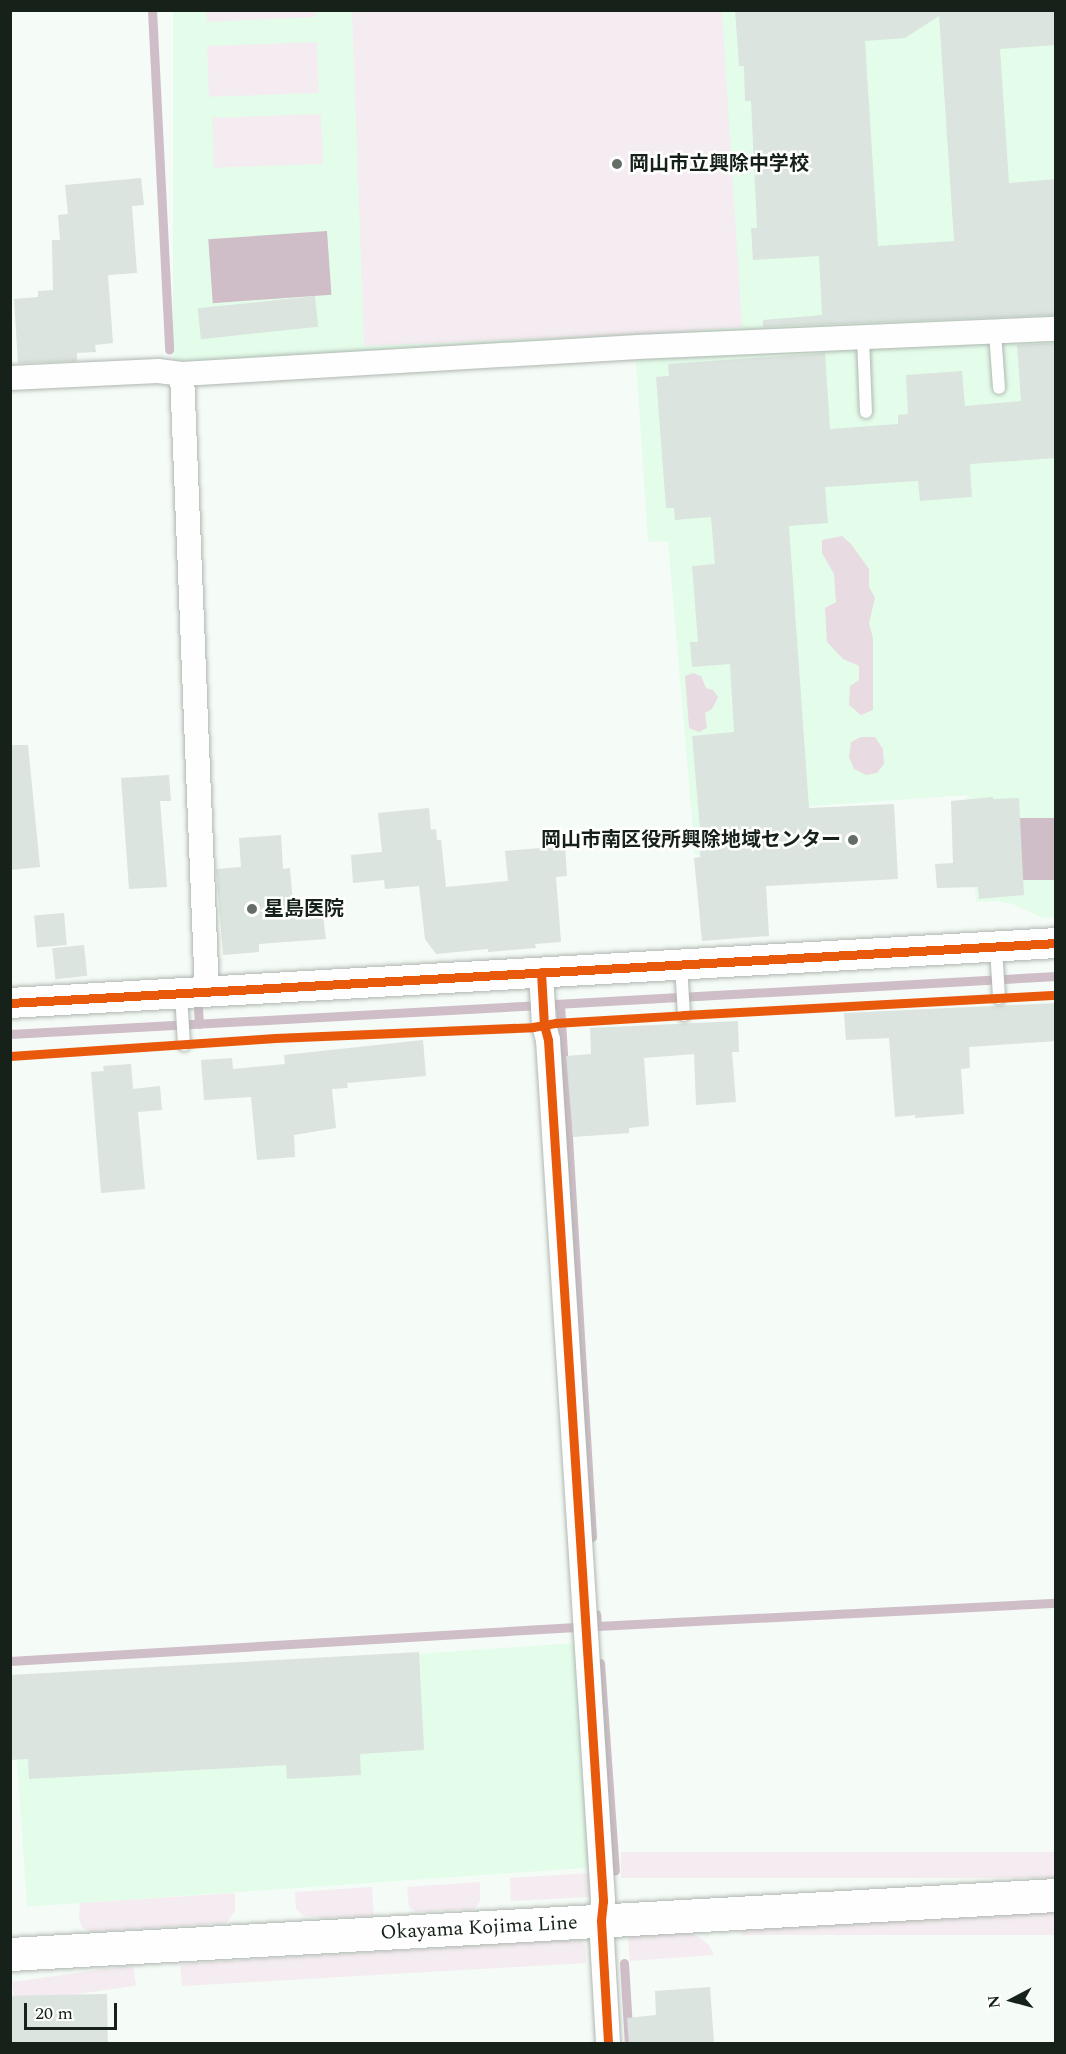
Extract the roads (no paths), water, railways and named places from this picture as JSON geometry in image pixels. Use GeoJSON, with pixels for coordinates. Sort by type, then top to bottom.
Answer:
{"type":"FeatureCollection","features":[{"type":"Feature","properties":{"kind":"main road","name":"Okayama Kojima Line"},"geometry":{"type":"LineString","coordinates":[[10,1954],[1056,1895]]}},
{"type":"Feature","properties":{"kind":"street"},"geometry":{"type":"LineString","coordinates":[[10,378],[158,371],[182,374],[638,347],[1056,328]]}},
{"type":"Feature","properties":{"kind":"street"},"geometry":{"type":"LineString","coordinates":[[182,374],[190,999]]}},
{"type":"Feature","properties":{"kind":"street"},"geometry":{"type":"LineString","coordinates":[[10,1003],[190,999],[996,958],[1056,943]]}},
{"type":"Feature","properties":{"kind":"street"},"geometry":{"type":"LineString","coordinates":[[542,981],[548,1040],[603,1901],[601,1921],[608,2043]]}},
{"type":"Feature","properties":{"kind":"lane"},"geometry":{"type":"LineString","coordinates":[[995,332],[999,388]]}},
{"type":"Feature","properties":{"kind":"lane"},"geometry":{"type":"LineString","coordinates":[[863,338],[866,412]]}},
{"type":"Feature","properties":{"kind":"lane"},"geometry":{"type":"LineString","coordinates":[[996,958],[998,994]]}},
{"type":"Feature","properties":{"kind":"lane"},"geometry":{"type":"LineString","coordinates":[[682,975],[684,1012]]}},
{"type":"Feature","properties":{"kind":"lane"},"geometry":{"type":"LineString","coordinates":[[184,1041],[190,999]]}},
{"type":"Feature","properties":{"kind":"waterway"},"geometry":{"type":"LineString","coordinates":[[152,10],[169,350]]}},
{"type":"Feature","properties":{"kind":"waterway"},"geometry":{"type":"LineString","coordinates":[[555,1004],[1056,976]]}},
{"type":"Feature","properties":{"kind":"waterway"},"geometry":{"type":"LineString","coordinates":[[560,1004],[592,1537]]}},
{"type":"Feature","properties":{"kind":"waterway"},"geometry":{"type":"LineString","coordinates":[[10,1034],[541,1005]]}},
{"type":"Feature","properties":{"kind":"waterway"},"geometry":{"type":"LineString","coordinates":[[198,1009],[199,1024]]}},
{"type":"Feature","properties":{"kind":"waterway"},"geometry":{"type":"LineString","coordinates":[[596,1614],[597,1626],[1056,1603]]}},
{"type":"Feature","properties":{"kind":"waterway"},"geometry":{"type":"LineString","coordinates":[[10,1661],[576,1627]]}},
{"type":"Feature","properties":{"kind":"waterway"},"geometry":{"type":"LineString","coordinates":[[600,1663],[615,1870]]}},
{"type":"Feature","properties":{"kind":"waterway"},"geometry":{"type":"LineString","coordinates":[[624,1963],[629,2044]]}},
{"type":"Feature","properties":{"kind":"place","name":"岡山市立興除中学校"},"geometry":{"type":"Point","coordinates":[617,164]}},
{"type":"Feature","properties":{"kind":"place","name":"岡山市南区役所興除地域センター"},"geometry":{"type":"Point","coordinates":[853,840]}},
{"type":"Feature","properties":{"kind":"place","name":"星島医院"},"geometry":{"type":"Point","coordinates":[252,909]}}]}
